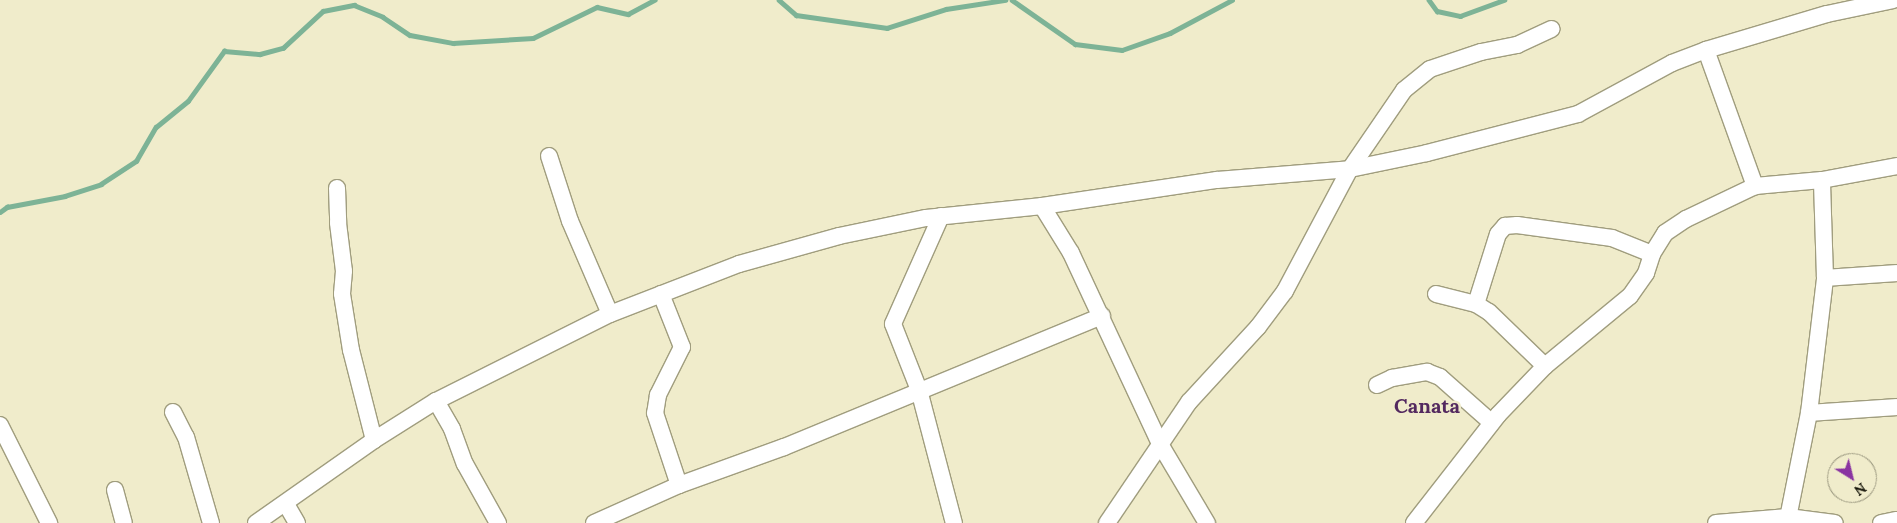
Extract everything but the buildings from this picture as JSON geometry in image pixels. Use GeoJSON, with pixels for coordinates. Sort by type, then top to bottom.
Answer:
{"type":"FeatureCollection","features":[{"type":"Feature","properties":{"kind":"street"},"geometry":{"type":"LineString","coordinates":[[256,523],[286,504],[374,440],[436,401],[610,314],[748,261],[839,236],[941,216],[1042,206],[1217,180],[1350,169],[1560,120],[1706,50],[1827,14],[1893,0]]}},
{"type":"Feature","properties":{"kind":"street"},"geometry":{"type":"LineString","coordinates":[[1107,523],[1189,402],[1258,326],[1285,290],[1350,169],[1414,79],[1454,59],[1517,45],[1552,29]]}},
{"type":"Feature","properties":{"kind":"street"},"geometry":{"type":"LineString","coordinates":[[1706,50],[1755,186]]}},
{"type":"Feature","properties":{"kind":"street"},"geometry":{"type":"LineString","coordinates":[[549,156],[570,221],[610,314]]}},
{"type":"Feature","properties":{"kind":"street"},"geometry":{"type":"LineString","coordinates":[[1414,523],[1492,423],[1544,366],[1630,296],[1646,273],[1652,254],[1665,233],[1686,219],[1755,186],[1822,180],[1897,166]]}},
{"type":"Feature","properties":{"kind":"street"},"geometry":{"type":"LineString","coordinates":[[1787,520],[1809,413],[1825,278],[1822,180]]}},
{"type":"Feature","properties":{"kind":"street"},"geometry":{"type":"LineString","coordinates":[[337,188],[338,223],[344,271],[342,294],[351,350],[374,440]]}},
{"type":"Feature","properties":{"kind":"street"},"geometry":{"type":"LineString","coordinates":[[1042,206],[1071,253],[1160,444],[1207,523]]}},
{"type":"Feature","properties":{"kind":"street"},"geometry":{"type":"LineString","coordinates":[[941,216],[910,279],[904,302],[893,320],[918,390],[954,523]]}},
{"type":"Feature","properties":{"kind":"street"},"geometry":{"type":"LineString","coordinates":[[1476,304],[1498,234],[1505,226],[1517,225],[1612,238],[1652,254]]}},
{"type":"Feature","properties":{"kind":"street"},"geometry":{"type":"LineString","coordinates":[[1825,278],[1897,273]]}},
{"type":"Feature","properties":{"kind":"street"},"geometry":{"type":"LineString","coordinates":[[661,294],[682,347],[658,395],[655,413],[679,485]]}},
{"type":"Feature","properties":{"kind":"street"},"geometry":{"type":"LineString","coordinates":[[1436,294],[1476,304],[1489,312],[1544,366]]}},
{"type":"Feature","properties":{"kind":"street"},"geometry":{"type":"LineString","coordinates":[[594,523],[679,485],[784,447],[918,390],[1102,316]]}},
{"type":"Feature","properties":{"kind":"street"},"geometry":{"type":"LineString","coordinates":[[1377,385],[1392,378],[1427,372],[1440,378],[1492,423]]}},
{"type":"Feature","properties":{"kind":"street"},"geometry":{"type":"LineString","coordinates":[[436,401],[452,429],[465,464],[498,523]]}},
{"type":"Feature","properties":{"kind":"street"},"geometry":{"type":"LineString","coordinates":[[1809,413],[1897,408]]}},
{"type":"Feature","properties":{"kind":"street"},"geometry":{"type":"LineString","coordinates":[[173,412],[186,438],[211,523]]}},
{"type":"Feature","properties":{"kind":"street"},"geometry":{"type":"LineString","coordinates":[[0,424],[50,523]]}},
{"type":"Feature","properties":{"kind":"street"},"geometry":{"type":"LineString","coordinates":[[115,490],[124,523]]}},
{"type":"Feature","properties":{"kind":"street"},"geometry":{"type":"LineString","coordinates":[[286,504],[297,523]]}},
{"type":"Feature","properties":{"kind":"street"},"geometry":{"type":"LineString","coordinates":[[1716,523],[1787,520],[1835,523]]}},
{"type":"Feature","properties":{"kind":"street"},"geometry":{"type":"LineString","coordinates":[[1881,523],[1897,520]]}},
{"type":"Feature","properties":{"kind":"waterway"},"geometry":{"type":"LineString","coordinates":[[0,212],[7,207],[65,196],[101,184],[136,161],[156,127],[188,101],[224,51],[260,54],[283,48],[323,11],[354,5],[383,17],[410,35],[453,43],[533,38],[597,7],[628,14],[654,0]]}},
{"type":"Feature","properties":{"kind":"waterway"},"geometry":{"type":"LineString","coordinates":[[779,0],[796,15],[887,28],[946,9],[1005,0]]}},
{"type":"Feature","properties":{"kind":"waterway"},"geometry":{"type":"LineString","coordinates":[[1012,0],[1075,44],[1122,50],[1170,33],[1232,0]]}},
{"type":"Feature","properties":{"kind":"waterway"},"geometry":{"type":"LineString","coordinates":[[1429,0],[1437,11],[1460,16],[1504,0]]}},
{"type":"Feature","properties":{"kind":"district","name":"Canata"},"geometry":{"type":"Point","coordinates":[1427,405]}}]}
